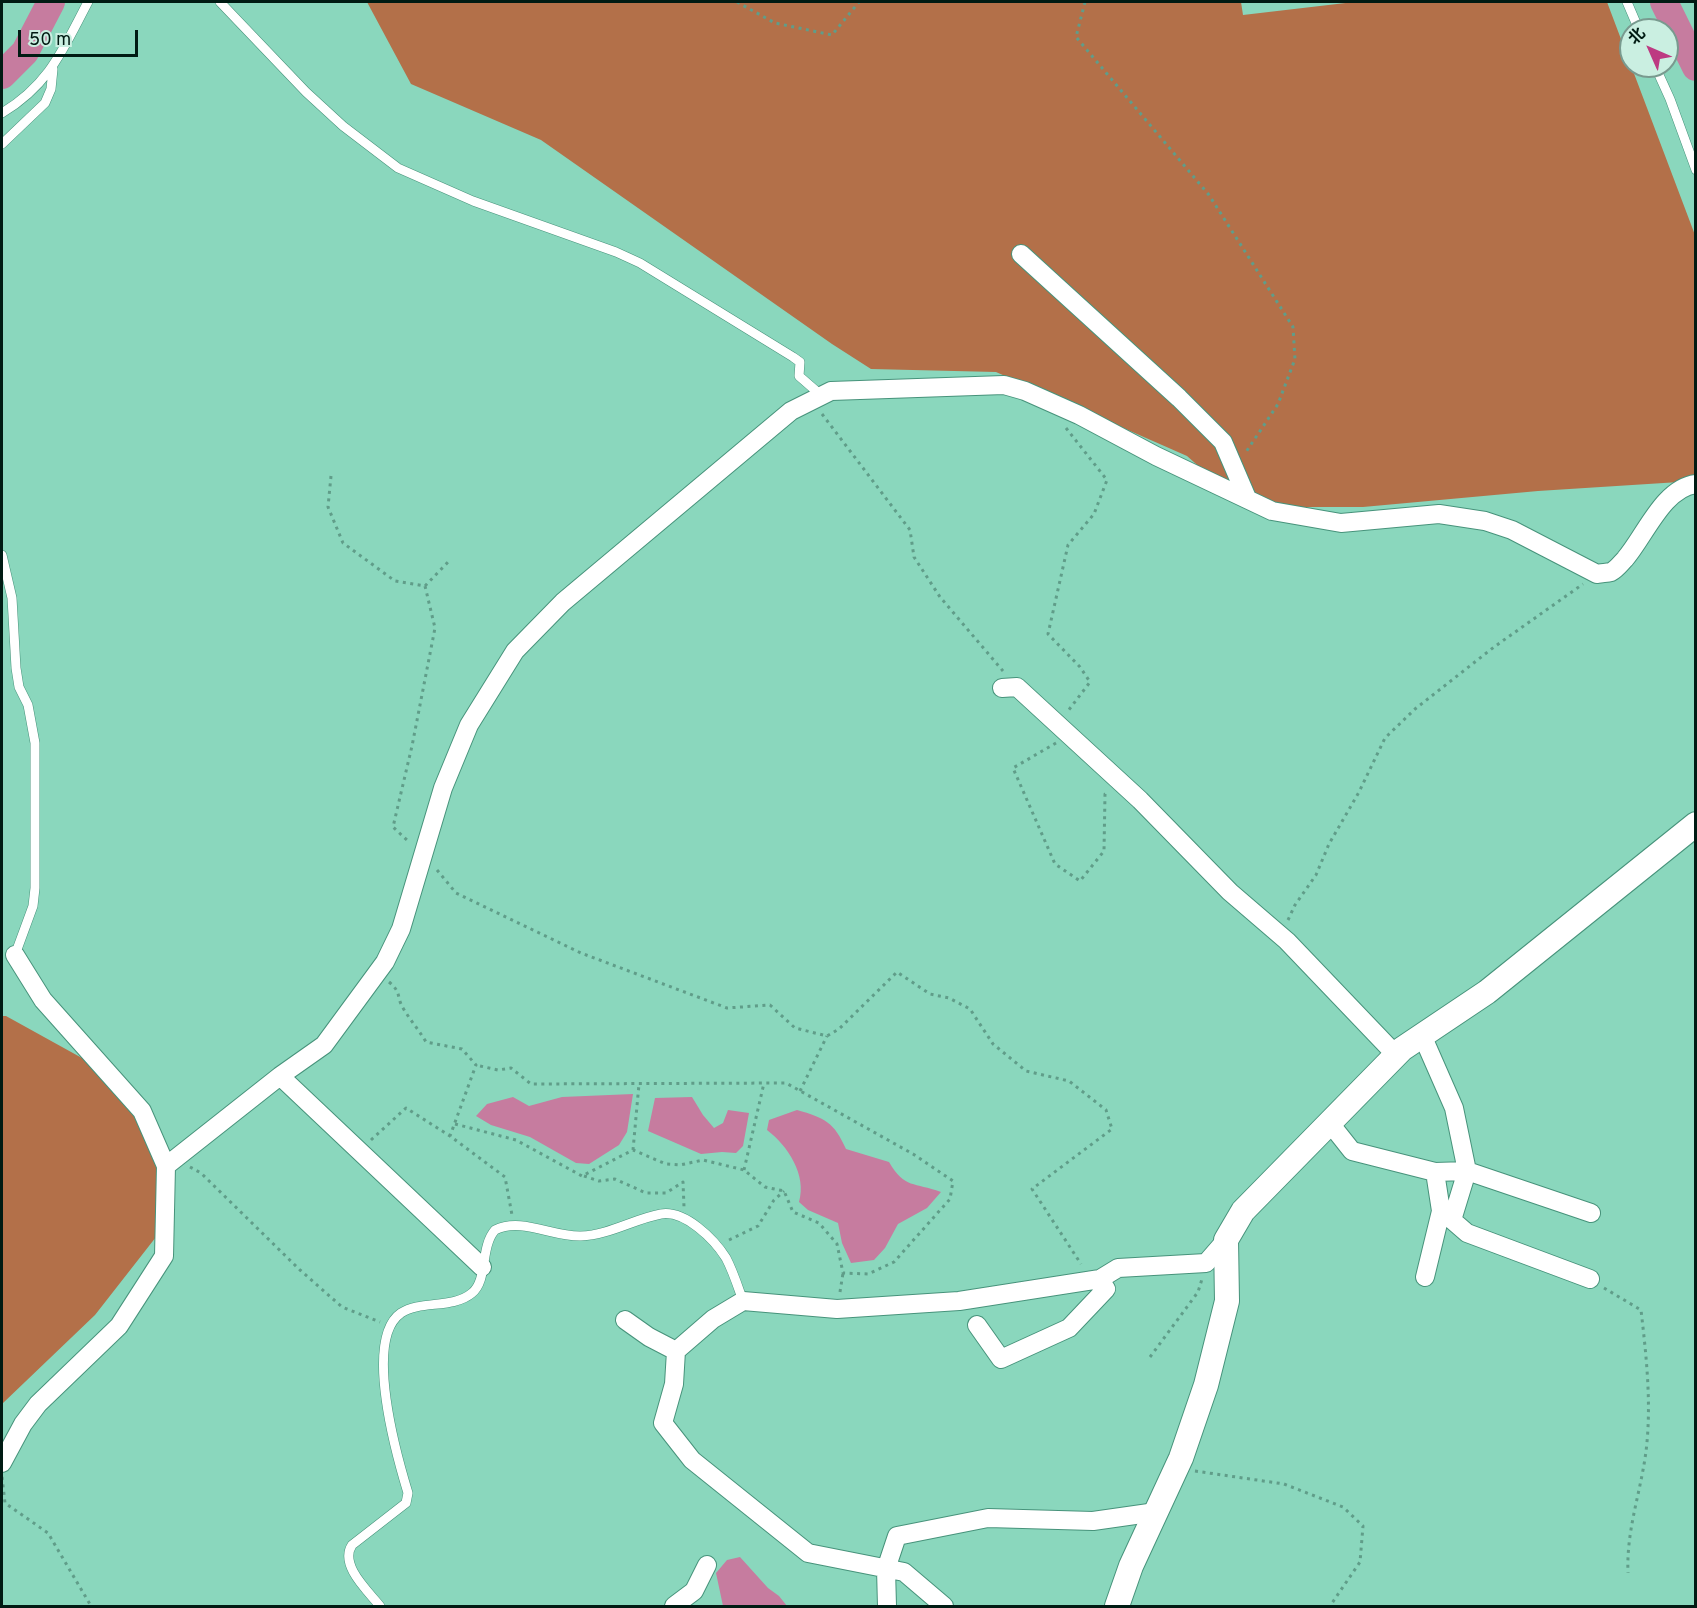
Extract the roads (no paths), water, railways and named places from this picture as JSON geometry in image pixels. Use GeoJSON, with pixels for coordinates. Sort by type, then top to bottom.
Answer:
{"type":"FeatureCollection","features":[{"type":"Feature","properties":{"kind":"street"},"geometry":{"type":"LineString","coordinates":[[1021,254],[1179,398],[1222,442],[1247,498]]}},
{"type":"Feature","properties":{"kind":"street"},"geometry":{"type":"LineString","coordinates":[[171,1162],[280,1076],[324,1045],[385,962],[401,929],[443,788],[469,725],[515,651],[563,602],[791,411],[831,391],[1004,385],[1026,391],[1079,415],[1156,456],[1272,511],[1341,524],[1439,514],[1485,521],[1512,530],[1597,574],[1611,572],[1618,566],[1632,551],[1667,500],[1689,485],[1695,484]]}},
{"type":"Feature","properties":{"kind":"street"},"geometry":{"type":"LineString","coordinates":[[1010,687],[1064,730],[1119,781],[1230,892],[1281,936],[1396,1055]]}},
{"type":"Feature","properties":{"kind":"street"},"geometry":{"type":"LineString","coordinates":[[944,1606],[904,1572],[808,1553],[692,1460],[663,1423],[674,1384],[676,1351],[713,1319],[743,1301],[837,1309],[958,1300],[1096,1280],[1118,1268],[1206,1263],[1226,1240],[1243,1211],[1396,1055],[1487,992],[1695,824]]}},
{"type":"Feature","properties":{"kind":"street"},"geometry":{"type":"LineString","coordinates":[[2,1463],[23,1424],[38,1404],[119,1326],[164,1256],[171,1162],[142,1111],[43,999],[15,955]]}},
{"type":"Feature","properties":{"kind":"street"},"geometry":{"type":"LineString","coordinates":[[1422,1035],[1454,1108],[1467,1171],[1452,1220],[1467,1233],[1590,1279]]}},
{"type":"Feature","properties":{"kind":"street"},"geometry":{"type":"LineString","coordinates":[[280,1076],[482,1267]]}},
{"type":"Feature","properties":{"kind":"street"},"geometry":{"type":"LineString","coordinates":[[1329,1122],[1352,1151],[1435,1172],[1467,1171],[1591,1213]]}},
{"type":"Feature","properties":{"kind":"street"},"geometry":{"type":"LineString","coordinates":[[1425,1277],[1441,1211],[1435,1172]]}},
{"type":"Feature","properties":{"kind":"street"},"geometry":{"type":"LineString","coordinates":[[1117,1606],[1131,1566],[1176,1468],[1206,1385],[1227,1301],[1226,1240]]}},
{"type":"Feature","properties":{"kind":"street"},"geometry":{"type":"LineString","coordinates":[[977,1325],[1001,1359],[1069,1328],[1106,1289],[1096,1280]]}},
{"type":"Feature","properties":{"kind":"street"},"geometry":{"type":"LineString","coordinates":[[625,1320],[676,1351]]}},
{"type":"Feature","properties":{"kind":"street"},"geometry":{"type":"LineString","coordinates":[[887,1606],[886,1569],[897,1536],[988,1518],[1093,1521],[1156,1512]]}},
{"type":"Feature","properties":{"kind":"street"},"geometry":{"type":"LineString","coordinates":[[674,1606],[694,1591],[707,1565]]}},
{"type":"Feature","properties":{"kind":"lane"},"geometry":{"type":"LineString","coordinates":[[2,113],[34,90],[53,69],[88,2]]}},
{"type":"Feature","properties":{"kind":"lane"},"geometry":{"type":"LineString","coordinates":[[220,2],[306,92],[343,126],[398,168],[473,201],[608,249],[640,263],[800,362],[799,376],[817,398]]}},
{"type":"Feature","properties":{"kind":"lane"},"geometry":{"type":"LineString","coordinates":[[1627,2],[1634,18]]}},
{"type":"Feature","properties":{"kind":"lane"},"geometry":{"type":"LineString","coordinates":[[2,144],[45,103],[51,89],[53,69]]}},
{"type":"Feature","properties":{"kind":"lane"},"geometry":{"type":"LineString","coordinates":[[1660,78],[1695,170]]}},
{"type":"Feature","properties":{"kind":"lane"},"geometry":{"type":"LineString","coordinates":[[2,555],[12,598],[19,687],[28,705],[35,743],[35,888],[33,906],[15,955]]}},
{"type":"Feature","properties":{"kind":"lane"},"geometry":{"type":"LineString","coordinates":[[380,1606],[354,1573],[348,1554],[352,1545],[405,1503],[408,1498],[393,1439],[385,1385],[383,1356],[390,1326],[404,1311],[457,1299],[472,1293],[478,1284],[491,1235],[500,1228],[514,1226],[582,1236],[660,1214],[676,1214],[693,1223],[717,1247],[729,1265],[743,1301]]}},
{"type":"Feature","properties":{"kind":"waterway"},"geometry":{"type":"LineString","coordinates":[[2,75],[25,52],[51,2]]}},
{"type":"Feature","properties":{"kind":"waterway"},"geometry":{"type":"LineString","coordinates":[[1664,2],[1696,67]]}}]}
